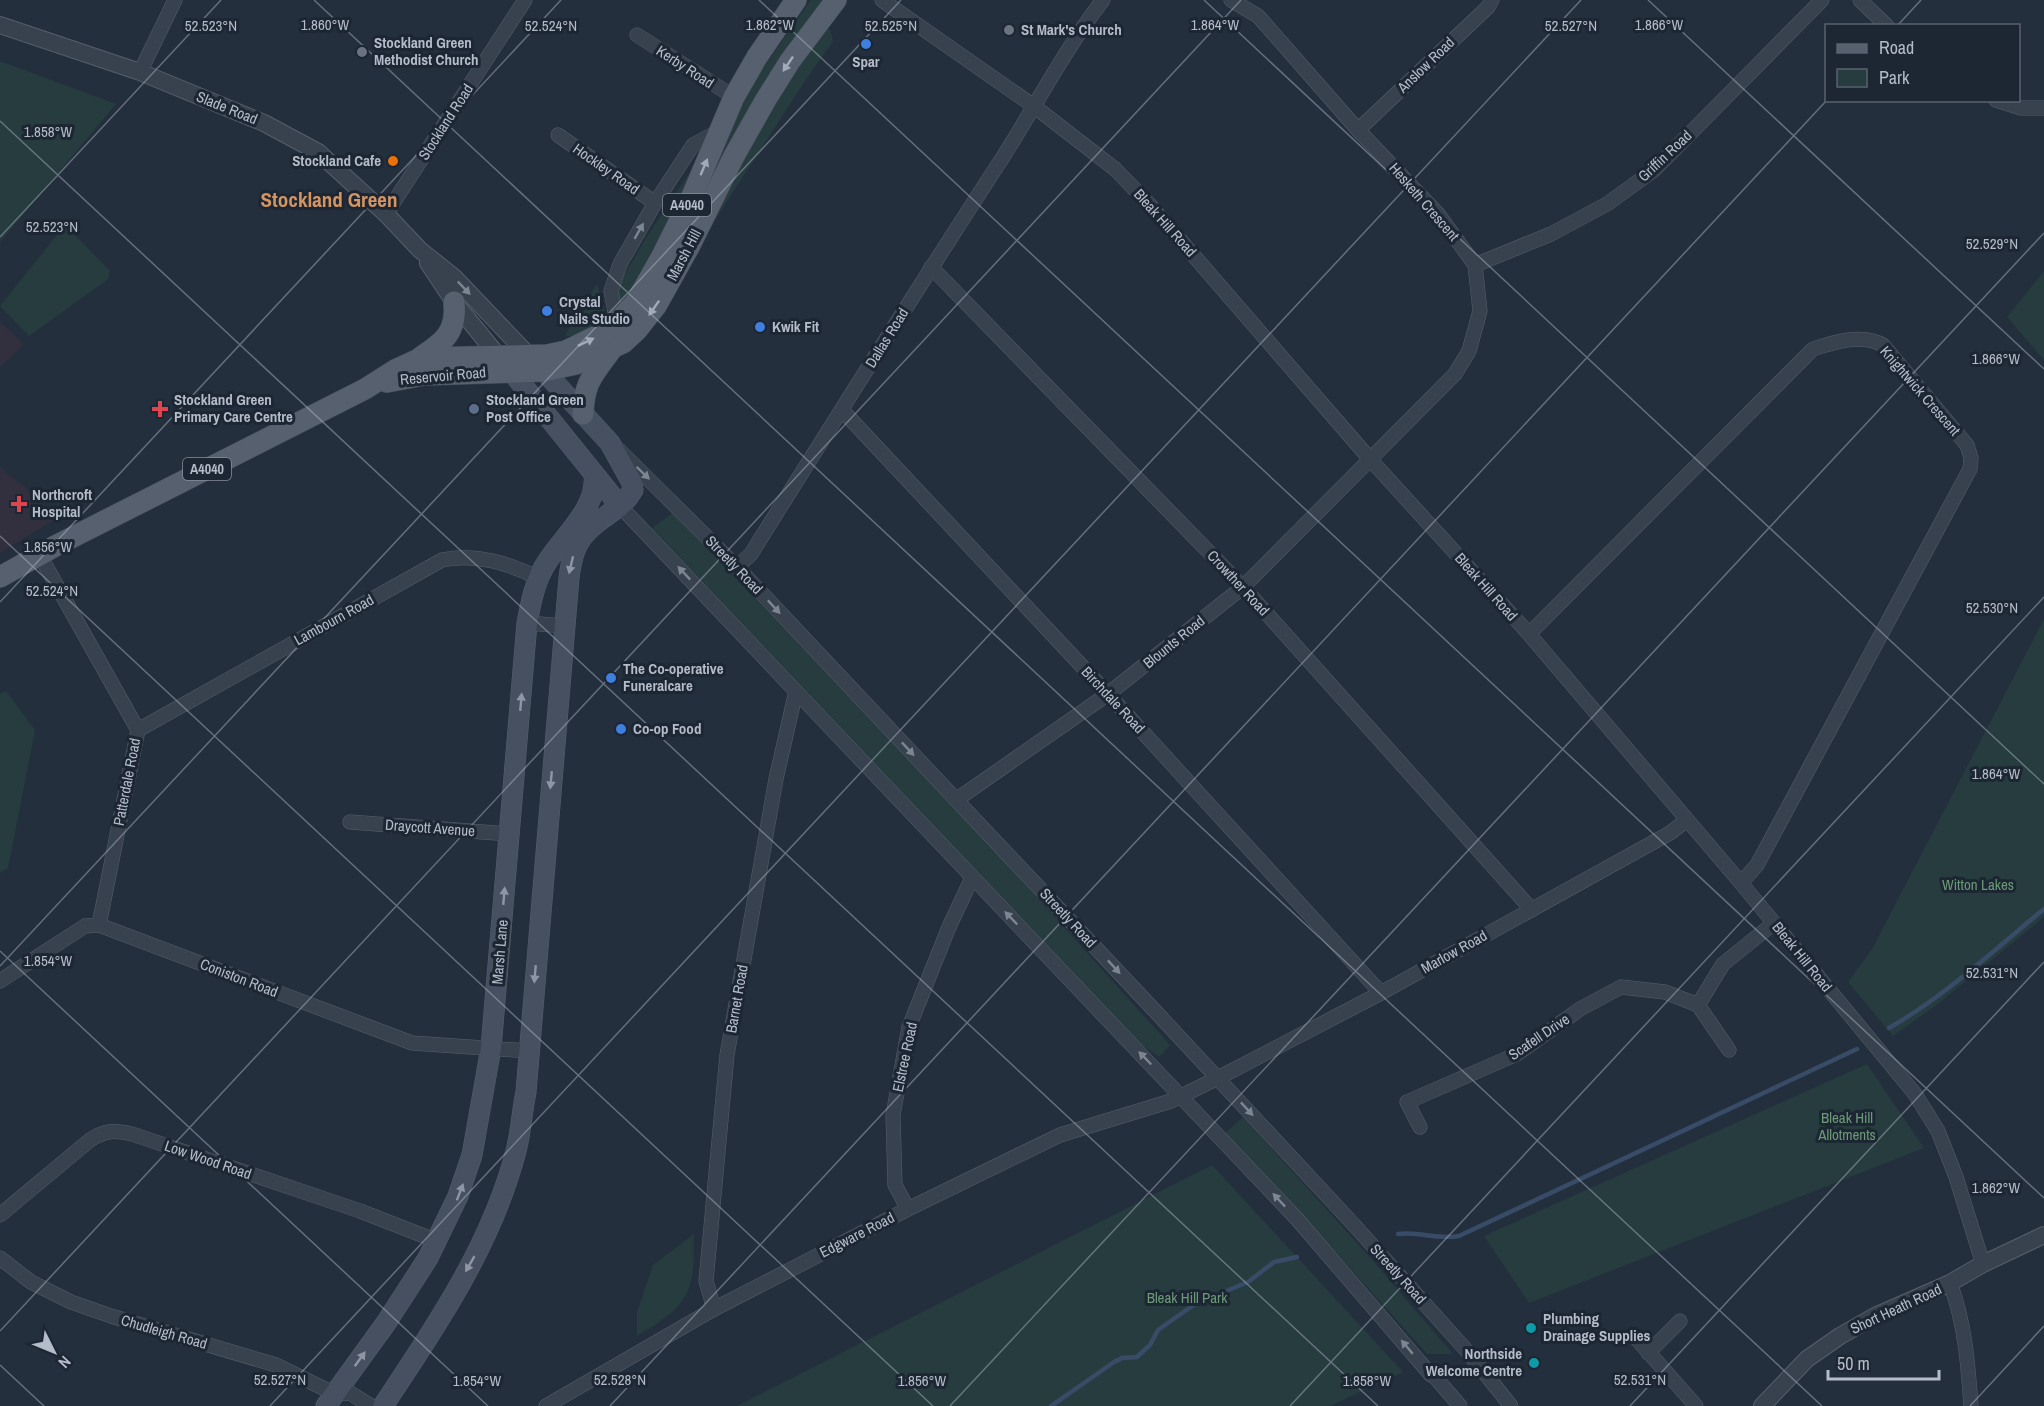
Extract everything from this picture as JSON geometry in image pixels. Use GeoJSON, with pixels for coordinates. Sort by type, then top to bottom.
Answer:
{"type":"FeatureCollection","features":[{"type":"Feature","properties":{"kind":"main road","name":"Marsh Hill"},"geometry":{"type":"LineString","coordinates":[[512,372],[588,342],[614,325],[636,302],[692,196],[734,97],[776,27],[796,0]]}},
{"type":"Feature","properties":{"kind":"main road"},"geometry":{"type":"LineString","coordinates":[[776,27],[803,0]]}},
{"type":"Feature","properties":{"kind":"main road","name":"Marsh Hill"},"geometry":{"type":"LineString","coordinates":[[496,354],[537,363],[576,364],[623,343],[637,330],[656,306],[689,247],[734,156],[765,100],[790,61],[836,0]]}},
{"type":"Feature","properties":{"kind":"main road"},"geometry":{"type":"LineString","coordinates":[[421,358],[438,346],[450,331],[455,313],[454,302]]}},
{"type":"Feature","properties":{"kind":"main road"},"geometry":{"type":"LineString","coordinates":[[583,414],[584,396],[590,379],[612,349]]}},
{"type":"Feature","properties":{"kind":"main road","name":"Reservoir Road"},"geometry":{"type":"LineString","coordinates":[[0,577],[39,554],[375,384],[395,370],[421,358],[496,354]]}},
{"type":"Feature","properties":{"kind":"main road","name":"Streetly Road"},"geometry":{"type":"LineString","coordinates":[[537,363],[610,443],[632,483],[633,490],[620,506]]}},
{"type":"Feature","properties":{"kind":"main road"},"geometry":{"type":"LineString","coordinates":[[383,1406],[429,1337],[479,1249],[500,1200],[516,1149],[526,1092],[568,578],[580,541],[591,528],[620,506],[512,372]]}},
{"type":"Feature","properties":{"kind":"main road","name":"Reservoir Road"},"geometry":{"type":"LineString","coordinates":[[375,384],[424,375],[512,372]]}},
{"type":"Feature","properties":{"kind":"main road","name":"Marsh Lane"},"geometry":{"type":"LineString","coordinates":[[330,1400],[386,1323],[437,1241],[458,1196],[472,1155],[491,1048],[527,623],[532,597],[547,562],[591,502],[596,485],[594,474]]}},
{"type":"Feature","properties":{"kind":"street"},"geometry":{"type":"LineString","coordinates":[[140,72],[175,0]]}},
{"type":"Feature","properties":{"kind":"street","name":"Stockland Road"},"geometry":{"type":"LineString","coordinates":[[386,214],[525,0]]}},
{"type":"Feature","properties":{"kind":"street","name":"Bleak Hill Road"},"geometry":{"type":"LineString","coordinates":[[882,0],[1035,107],[1115,169],[1149,204],[1369,458],[1529,634],[1741,883],[1915,1094],[1938,1131],[1956,1177],[1983,1264]]}},
{"type":"Feature","properties":{"kind":"street"},"geometry":{"type":"LineString","coordinates":[[1035,107],[1087,21],[1103,0]]}},
{"type":"Feature","properties":{"kind":"street","name":"Hesketh Crescent"},"geometry":{"type":"LineString","coordinates":[[1231,0],[1258,16],[1358,130],[1438,214],[1475,265],[1480,311],[1469,351],[1455,374],[1369,458]]}},
{"type":"Feature","properties":{"kind":"street","name":"Anslow Road"},"geometry":{"type":"LineString","coordinates":[[1358,130],[1488,7],[1492,0]]}},
{"type":"Feature","properties":{"kind":"street","name":"Griffin Road"},"geometry":{"type":"LineString","coordinates":[[1475,265],[1551,234],[1607,204],[1654,170],[1822,0]]}},
{"type":"Feature","properties":{"kind":"street"},"geometry":{"type":"LineString","coordinates":[[1860,0],[1885,24]]}},
{"type":"Feature","properties":{"kind":"street","name":"Slade Road"},"geometry":{"type":"LineString","coordinates":[[0,25],[140,72],[264,123],[318,152],[386,214],[420,250],[454,277],[537,363]]}},
{"type":"Feature","properties":{"kind":"street","name":"Kerby Road"},"geometry":{"type":"LineString","coordinates":[[637,35],[734,97]]}},
{"type":"Feature","properties":{"kind":"street"},"geometry":{"type":"LineString","coordinates":[[2002,102],[2021,108],[2044,108]]}},
{"type":"Feature","properties":{"kind":"street","name":"Dallas Road"},"geometry":{"type":"LineString","coordinates":[[737,567],[751,554],[931,267],[1035,107]]}},
{"type":"Feature","properties":{"kind":"street"},"geometry":{"type":"LineString","coordinates":[[614,325],[615,312],[611,291],[620,264],[655,203],[693,145],[719,131]]}},
{"type":"Feature","properties":{"kind":"street","name":"Hockley Road"},"geometry":{"type":"LineString","coordinates":[[558,135],[655,203]]}},
{"type":"Feature","properties":{"kind":"street","name":"Slade Road"},"geometry":{"type":"LineString","coordinates":[[420,250],[454,302],[512,372]]}},
{"type":"Feature","properties":{"kind":"street","name":"Crowther Road"},"geometry":{"type":"LineString","coordinates":[[931,267],[1243,587],[1532,910]]}},
{"type":"Feature","properties":{"kind":"street","name":"Knightwick Crescent"},"geometry":{"type":"LineString","coordinates":[[1529,634],[1813,349],[1836,341],[1866,340],[1876,341],[1882,345],[1966,445],[1971,458],[1970,469],[1757,865],[1741,883]]}},
{"type":"Feature","properties":{"kind":"street","name":"Birchdale Road"},"geometry":{"type":"LineString","coordinates":[[842,410],[1108,694],[1381,993]]}},
{"type":"Feature","properties":{"kind":"street","name":"Streetly Road"},"geometry":{"type":"LineString","coordinates":[[610,443],[643,472],[737,567],[1218,1078],[1355,1226],[1467,1352],[1511,1406]]}},
{"type":"Feature","properties":{"kind":"street","name":"Blounts Road"},"geometry":{"type":"LineString","coordinates":[[956,800],[1108,694],[1243,587],[1369,458]]}},
{"type":"Feature","properties":{"kind":"street"},"geometry":{"type":"LineString","coordinates":[[620,506],[1297,1219],[1431,1376],[1435,1377],[1460,1406]]}},
{"type":"Feature","properties":{"kind":"street","name":"Patterdale Road"},"geometry":{"type":"LineString","coordinates":[[39,554],[138,730],[99,925]]}},
{"type":"Feature","properties":{"kind":"street","name":"Lambourn Road"},"geometry":{"type":"LineString","coordinates":[[138,730],[442,560],[458,557],[500,561],[539,578]]}},
{"type":"Feature","properties":{"kind":"street"},"geometry":{"type":"LineString","coordinates":[[527,623],[565,626]]}},
{"type":"Feature","properties":{"kind":"street","name":"Barnet Road"},"geometry":{"type":"LineString","coordinates":[[714,1309],[706,1281],[727,1055],[776,780],[796,691]]}},
{"type":"Feature","properties":{"kind":"street","name":"Marlow Road"},"geometry":{"type":"LineString","coordinates":[[1218,1078],[1381,993],[1670,833],[1688,820]]}},
{"type":"Feature","properties":{"kind":"street","name":"Draycott Avenue"},"geometry":{"type":"LineString","coordinates":[[350,822],[509,834]]}},
{"type":"Feature","properties":{"kind":"street","name":"Elstree Road"},"geometry":{"type":"LineString","coordinates":[[908,1209],[895,1185],[893,1115],[909,1027],[949,927],[972,878]]}},
{"type":"Feature","properties":{"kind":"street"},"geometry":{"type":"LineString","coordinates":[[1729,1050],[1698,1005],[1723,964],[1774,923]]}},
{"type":"Feature","properties":{"kind":"street"},"geometry":{"type":"LineString","coordinates":[[0,981],[85,926],[99,925]]}},
{"type":"Feature","properties":{"kind":"street","name":"Coniston Road"},"geometry":{"type":"LineString","coordinates":[[99,925],[412,1043],[529,1051]]}},
{"type":"Feature","properties":{"kind":"street","name":"Scafell Drive"},"geometry":{"type":"LineString","coordinates":[[1420,1127],[1407,1102],[1517,1054],[1580,1009],[1621,987],[1665,992],[1698,1005]]}},
{"type":"Feature","properties":{"kind":"street","name":"Edgware Road"},"geometry":{"type":"LineString","coordinates":[[546,1406],[714,1309],[908,1209],[1060,1135],[1171,1101],[1218,1078]]}},
{"type":"Feature","properties":{"kind":"street","name":"Low Wood Road"},"geometry":{"type":"LineString","coordinates":[[0,1215],[90,1140],[102,1132],[116,1130],[360,1211],[437,1241]]}},
{"type":"Feature","properties":{"kind":"street","name":"Short Heath Road"},"geometry":{"type":"LineString","coordinates":[[1762,1406],[1807,1359],[1840,1336],[1875,1316],[1950,1283],[1983,1264],[2044,1235]]}},
{"type":"Feature","properties":{"kind":"street","name":"Chudleigh Road"},"geometry":{"type":"LineString","coordinates":[[0,1258],[31,1282],[71,1302],[276,1365],[330,1400],[350,1393],[371,1406]]}},
{"type":"Feature","properties":{"kind":"street"},"geometry":{"type":"LineString","coordinates":[[1950,1283],[1957,1302],[1967,1354],[1971,1406]]}},
{"type":"Feature","properties":{"kind":"street"},"geometry":{"type":"LineString","coordinates":[[1648,1353],[1680,1321]]}},
{"type":"Feature","properties":{"kind":"street"},"geometry":{"type":"LineString","coordinates":[[1636,1338],[1696,1406]]}},
{"type":"Feature","properties":{"kind":"shaded area"},"geometry":{"type":"Polygon","coordinates":[[[0,322],[24,344],[0,367],[0,322]]]}},
{"type":"Feature","properties":{"kind":"shaded area","name":"Northcroft Hospital"},"geometry":{"type":"Polygon","coordinates":[[[0,468],[25,487],[52,521],[0,553],[0,468]]]}},
{"type":"Feature","properties":{"kind":"green space"},"geometry":{"type":"Polygon","coordinates":[[[811,0],[824,0],[722,162],[716,160],[754,81],[811,0]]]}},
{"type":"Feature","properties":{"kind":"green space"},"geometry":{"type":"Polygon","coordinates":[[[830,29],[833,41],[704,237],[773,102],[824,31],[830,29]]]}},
{"type":"Feature","properties":{"kind":"green space"},"geometry":{"type":"Polygon","coordinates":[[[0,61],[116,104],[0,242],[0,61]]]}},
{"type":"Feature","properties":{"kind":"green space"},"geometry":{"type":"Polygon","coordinates":[[[693,167],[671,217],[624,301],[617,299],[618,286],[646,238],[693,167]]]}},
{"type":"Feature","properties":{"kind":"green space"},"geometry":{"type":"Polygon","coordinates":[[[65,225],[110,271],[108,279],[29,336],[0,306],[65,225]]]}},
{"type":"Feature","properties":{"kind":"green space"},"geometry":{"type":"Polygon","coordinates":[[[2044,271],[2044,360],[2007,317],[2044,271]]]}},
{"type":"Feature","properties":{"kind":"green space"},"geometry":{"type":"Polygon","coordinates":[[[597,284],[606,314],[590,331],[576,338],[565,335],[597,284]]]}},
{"type":"Feature","properties":{"kind":"green space"},"geometry":{"type":"Polygon","coordinates":[[[674,512],[1009,866],[1170,1045],[1159,1057],[1143,1046],[652,528],[674,512]]]}},
{"type":"Feature","properties":{"kind":"green space","name":"Witton Lakes"},"geometry":{"type":"Polygon","coordinates":[[[2044,619],[2044,917],[1939,1003],[1893,1036],[1848,982],[1872,949],[2044,619]]]}},
{"type":"Feature","properties":{"kind":"green space"},"geometry":{"type":"Polygon","coordinates":[[[6,691],[35,730],[8,868],[0,873],[0,694],[6,691]]]}},
{"type":"Feature","properties":{"kind":"green space","name":"Bleak Hill Allotments"},"geometry":{"type":"Polygon","coordinates":[[[1867,1064],[1924,1148],[1529,1303],[1484,1236],[1867,1064]]]}},
{"type":"Feature","properties":{"kind":"green space"},"geometry":{"type":"Polygon","coordinates":[[[1243,1117],[1367,1254],[1453,1354],[1427,1354],[1288,1199],[1225,1133],[1243,1117]]]}},
{"type":"Feature","properties":{"kind":"green space","name":"Bleak Hill Park"},"geometry":{"type":"Polygon","coordinates":[[[1212,1165],[1403,1372],[1330,1406],[737,1406],[1212,1165]]]}},
{"type":"Feature","properties":{"kind":"green space"},"geometry":{"type":"Polygon","coordinates":[[[694,1234],[692,1275],[688,1291],[670,1314],[637,1336],[637,1312],[653,1265],[694,1234]]]}},
{"type":"Feature","properties":{"kind":"waterway"},"geometry":{"type":"LineString","coordinates":[[1889,1028],[1930,1002],[2044,909]]}},
{"type":"Feature","properties":{"kind":"waterway"},"geometry":{"type":"LineString","coordinates":[[1398,1234],[1459,1236],[1857,1049]]}},
{"type":"Feature","properties":{"kind":"waterway"},"geometry":{"type":"LineString","coordinates":[[1051,1406],[1114,1362],[1122,1358],[1137,1357],[1150,1345],[1158,1330],[1195,1304],[1248,1282],[1274,1262],[1297,1257]]}},
{"type":"Feature","properties":{"kind":"place","name":"St Mark's Church"},"geometry":{"type":"Point","coordinates":[1009,30]}},
{"type":"Feature","properties":{"kind":"place","name":"Spar"},"geometry":{"type":"Point","coordinates":[866,44]}},
{"type":"Feature","properties":{"kind":"place","name":"Stockland Green Methodist Church"},"geometry":{"type":"Point","coordinates":[362,52]}},
{"type":"Feature","properties":{"kind":"place","name":"Stockland Cafe"},"geometry":{"type":"Point","coordinates":[393,161]}},
{"type":"Feature","properties":{"kind":"place","name":"Crystal Nails Studio"},"geometry":{"type":"Point","coordinates":[547,311]}},
{"type":"Feature","properties":{"kind":"place","name":"Kwik Fit"},"geometry":{"type":"Point","coordinates":[760,327]}},
{"type":"Feature","properties":{"kind":"place","name":"Stockland Green Primary Care Centre"},"geometry":{"type":"Point","coordinates":[160,409]}},
{"type":"Feature","properties":{"kind":"place","name":"Stockland Green Post Office"},"geometry":{"type":"Point","coordinates":[474,409]}},
{"type":"Feature","properties":{"kind":"place","name":"Northcroft Hospital"},"geometry":{"type":"Point","coordinates":[19,504]}},
{"type":"Feature","properties":{"kind":"place","name":"The Co-operative Funeralcare"},"geometry":{"type":"Point","coordinates":[611,678]}},
{"type":"Feature","properties":{"kind":"place","name":"Co-op Food"},"geometry":{"type":"Point","coordinates":[621,729]}},
{"type":"Feature","properties":{"kind":"place","name":"Plumbing Drainage Supplies"},"geometry":{"type":"Point","coordinates":[1531,1328]}},
{"type":"Feature","properties":{"kind":"place","name":"Northside Welcome Centre"},"geometry":{"type":"Point","coordinates":[1534,1363]}},
{"type":"Feature","properties":{"kind":"district","name":"Stockland Green"},"geometry":{"type":"Point","coordinates":[329,200]}}]}
